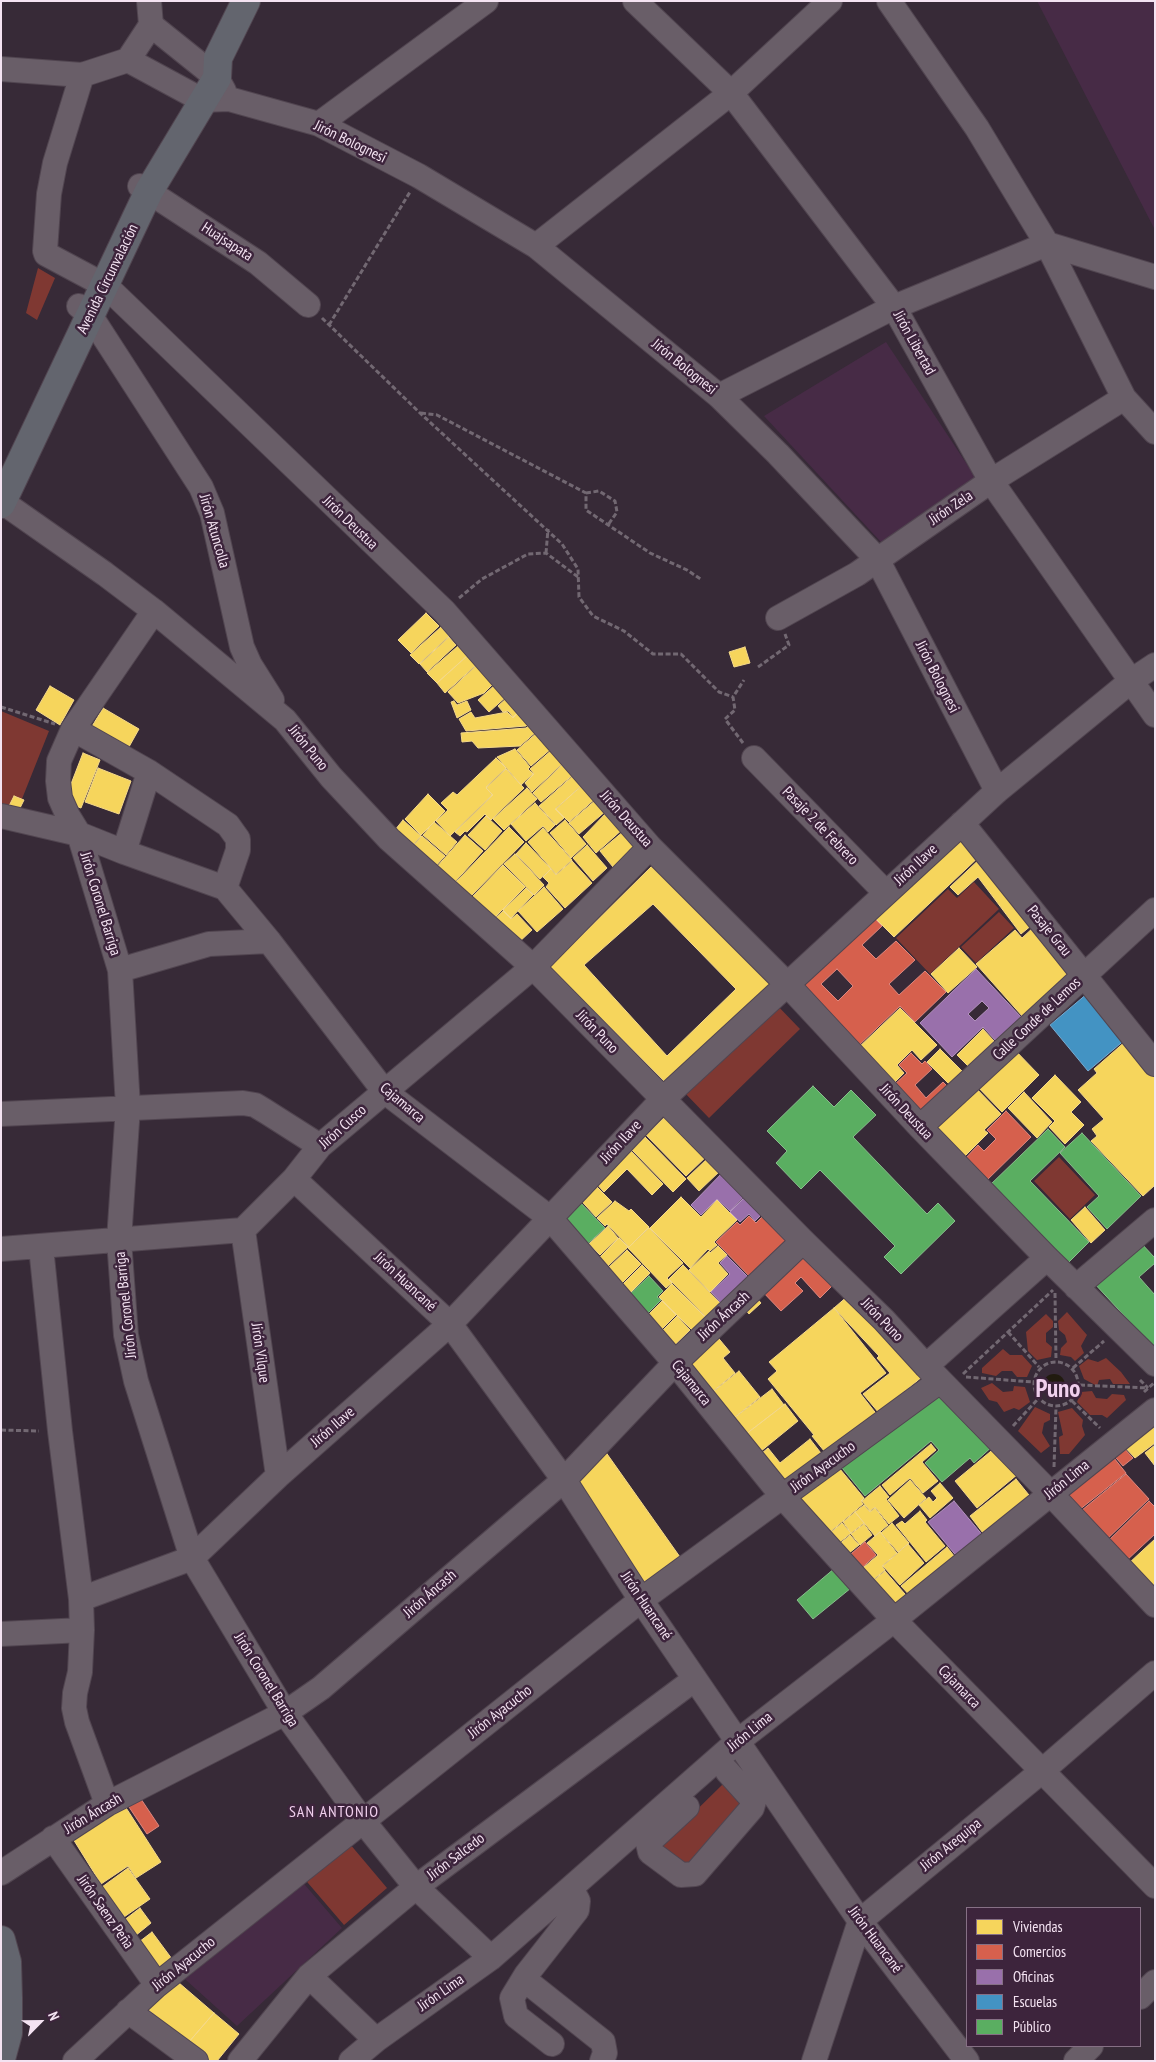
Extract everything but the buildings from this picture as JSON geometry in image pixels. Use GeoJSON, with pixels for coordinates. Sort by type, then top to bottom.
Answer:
{"type":"FeatureCollection","features":[{"type":"Feature","properties":{"kind":"highway","name":"Avenida Circunvalación"},"geometry":{"type":"LineString","coordinates":[[2,502],[6,468],[144,189],[209,83],[246,1]]}},
{"type":"Feature","properties":{"kind":"highway"},"geometry":{"type":"LineString","coordinates":[[1,1940],[7,1962],[8,2033],[1,2059]]}},
{"type":"Feature","properties":{"kind":"street"},"geometry":{"type":"LineString","coordinates":[[1,69],[82,75],[128,60],[151,25],[149,1]]}},
{"type":"Feature","properties":{"kind":"street"},"geometry":{"type":"LineString","coordinates":[[319,124],[486,1]]}},
{"type":"Feature","properties":{"kind":"street","name":"Jirón Libertad"},"geometry":{"type":"LineString","coordinates":[[634,1],[731,93],[894,307],[990,482],[1155,715]]}},
{"type":"Feature","properties":{"kind":"street"},"geometry":{"type":"LineString","coordinates":[[536,246],[731,93],[830,1]]}},
{"type":"Feature","properties":{"kind":"street"},"geometry":{"type":"LineString","coordinates":[[889,1],[977,128],[1047,244],[1124,398],[1155,432]]}},
{"type":"Feature","properties":{"kind":"street"},"geometry":{"type":"LineString","coordinates":[[151,25],[209,83]]}},
{"type":"Feature","properties":{"kind":"street","name":"Jirón Bolognesi"},"geometry":{"type":"LineString","coordinates":[[128,60],[209,83],[319,124],[419,176],[536,246],[719,396],[778,454],[877,559],[997,791]]}},
{"type":"Feature","properties":{"kind":"street","name":"Jirón Deustua"},"geometry":{"type":"LineString","coordinates":[[82,75],[55,163],[49,194],[45,251],[48,256],[99,283],[444,611],[650,846],[787,984],[920,1127],[1046,1258],[1155,1364]]}},
{"type":"Feature","properties":{"kind":"street","name":"Huajsapata"},"geometry":{"type":"LineString","coordinates":[[144,189],[258,262],[308,305]]}},
{"type":"Feature","properties":{"kind":"street"},"geometry":{"type":"LineString","coordinates":[[719,396],[894,307],[1047,244],[1126,270],[1155,277]]}},
{"type":"Feature","properties":{"kind":"street","name":"Jirón Atuncolla"},"geometry":{"type":"LineString","coordinates":[[85,311],[201,487],[212,513],[244,652],[250,665],[285,720]]}},
{"type":"Feature","properties":{"kind":"street","name":"Jirón Zela"},"geometry":{"type":"LineString","coordinates":[[778,618],[857,574],[990,482],[1124,398]]}},
{"type":"Feature","properties":{"kind":"street","name":"Jirón Puno"},"geometry":{"type":"LineString","coordinates":[[2,502],[105,574],[154,611],[285,720],[331,777],[389,839],[533,967],[803,1242],[884,1320],[933,1374],[1052,1485],[1155,1605]]}},
{"type":"Feature","properties":{"kind":"street","name":"Jirón Coronel Barriga"},"geometry":{"type":"LineString","coordinates":[[154,611],[73,729],[59,761],[58,781],[60,798],[79,834],[120,970],[128,1107],[119,1240],[126,1335],[136,1382],[192,1558],[285,1713],[363,1821],[416,1888],[491,1958]]}},
{"type":"Feature","properties":{"kind":"street","name":"Jirón Ilave"},"geometry":{"type":"LineString","coordinates":[[81,1599],[192,1558],[278,1476],[450,1324],[663,1099],[787,984],[997,791],[1131,681],[1155,665]]}},
{"type":"Feature","properties":{"kind":"street"},"geometry":{"type":"LineString","coordinates":[[1,816],[79,834],[225,888],[238,850],[238,839],[228,825],[149,772],[73,729]]}},
{"type":"Feature","properties":{"kind":"street","name":"Pasaje 2 de Febrero"},"geometry":{"type":"LineString","coordinates":[[754,758],[886,893]]}},
{"type":"Feature","properties":{"kind":"street"},"geometry":{"type":"LineString","coordinates":[[124,852],[149,772]]}},
{"type":"Feature","properties":{"kind":"street","name":"Pasaje Grau"},"geometry":{"type":"LineString","coordinates":[[962,823],[1155,1064]]}},
{"type":"Feature","properties":{"kind":"street","name":"Jirón Cusco"},"geometry":{"type":"LineString","coordinates":[[243,1230],[294,1179],[320,1146],[533,967],[650,846]]}},
{"type":"Feature","properties":{"kind":"street","name":"Cajamarca"},"geometry":{"type":"LineString","coordinates":[[225,888],[269,941],[384,1091],[550,1218],[675,1363],[783,1497],[894,1620],[1155,1886]]}},
{"type":"Feature","properties":{"kind":"street","name":"Calle Conde de Lemos"},"geometry":{"type":"LineString","coordinates":[[920,1127],[1155,910]]}},
{"type":"Feature","properties":{"kind":"street"},"geometry":{"type":"LineString","coordinates":[[120,970],[210,944],[269,941]]}},
{"type":"Feature","properties":{"kind":"street"},"geometry":{"type":"LineString","coordinates":[[1,1114],[243,1103],[254,1105],[320,1146]]}},
{"type":"Feature","properties":{"kind":"street","name":"Jirón Huancané"},"geometry":{"type":"LineString","coordinates":[[294,1179],[450,1324],[564,1480],[641,1600],[860,1921],[967,2061]]}},
{"type":"Feature","properties":{"kind":"street"},"geometry":{"type":"LineString","coordinates":[[1076,1287],[1155,1220]]}},
{"type":"Feature","properties":{"kind":"street"},"geometry":{"type":"LineString","coordinates":[[1,1249],[243,1230]]}},
{"type":"Feature","properties":{"kind":"street","name":"Jirón Vilque"},"geometry":{"type":"LineString","coordinates":[[243,1230],[278,1476]]}},
{"type":"Feature","properties":{"kind":"street","name":"Jirón Áncash"},"geometry":{"type":"LineString","coordinates":[[1,1873],[108,1804],[285,1713],[321,1688],[564,1480],[675,1363],[803,1242]]}},
{"type":"Feature","properties":{"kind":"street"},"geometry":{"type":"LineString","coordinates":[[41,1247],[60,1431],[81,1599],[80,1672],[74,1708],[77,1722],[108,1804]]}},
{"type":"Feature","properties":{"kind":"street","name":"Jirón Ayacucho"},"geometry":{"type":"LineString","coordinates":[[79,2058],[157,1985],[641,1600],[783,1497],[933,1374],[1046,1258]]}},
{"type":"Feature","properties":{"kind":"street","name":"Jirón Lima"},"geometry":{"type":"LineString","coordinates":[[351,2061],[376,2040],[491,1958],[571,1888],[742,1748],[1052,1485],[1155,1410]]}},
{"type":"Feature","properties":{"kind":"street"},"geometry":{"type":"LineString","coordinates":[[1,1634],[82,1630]]}},
{"type":"Feature","properties":{"kind":"street","name":"Jirón Arequipa"},"geometry":{"type":"LineString","coordinates":[[860,1921],[1042,1771],[1155,1673]]}},
{"type":"Feature","properties":{"kind":"street","name":"Jirón Salcedo"},"geometry":{"type":"LineString","coordinates":[[240,2061],[309,1976],[416,1888],[695,1679]]}},
{"type":"Feature","properties":{"kind":"street"},"geometry":{"type":"LineString","coordinates":[[727,1771],[754,1801],[752,1808],[696,1874],[681,1875],[650,1852],[648,1842],[727,1771],[742,1748]]}},
{"type":"Feature","properties":{"kind":"street","name":"Jirón Saenz Peña"},"geometry":{"type":"LineString","coordinates":[[53,1838],[157,1985]]}},
{"type":"Feature","properties":{"kind":"street"},"geometry":{"type":"LineString","coordinates":[[552,2044],[516,2016],[512,1998],[526,1975],[577,1910],[578,1901],[571,1888]]}},
{"type":"Feature","properties":{"kind":"street"},"geometry":{"type":"LineString","coordinates":[[814,2061],[860,1921]]}},
{"type":"Feature","properties":{"kind":"street"},"geometry":{"type":"LineString","coordinates":[[526,1975],[530,1984],[603,2042],[605,2053],[602,2061]]}},
{"type":"Feature","properties":{"kind":"street"},"geometry":{"type":"LineString","coordinates":[[309,1976],[376,2040]]}},
{"type":"Feature","properties":{"kind":"street"},"geometry":{"type":"LineString","coordinates":[[1141,1996],[1155,1982]]}},
{"type":"Feature","properties":{"kind":"street"},"geometry":{"type":"LineString","coordinates":[[128,2011],[196,2061]]}},
{"type":"Feature","properties":{"kind":"street"},"geometry":{"type":"LineString","coordinates":[[1076,2061],[1090,2047]]}},
{"type":"Feature","properties":{"kind":"path"},"geometry":{"type":"LineString","coordinates":[[329,325],[419,176]]}},
{"type":"Feature","properties":{"kind":"path"},"geometry":{"type":"LineString","coordinates":[[308,305],[420,413],[548,529],[562,544],[578,569],[579,597],[593,616],[624,631],[653,654],[681,654],[719,692],[733,697]]}},
{"type":"Feature","properties":{"kind":"path"},"geometry":{"type":"LineString","coordinates":[[420,413],[438,415],[586,493],[599,491],[615,501],[617,512],[608,525]]}},
{"type":"Feature","properties":{"kind":"path"},"geometry":{"type":"LineString","coordinates":[[586,493],[586,510],[650,553],[687,570],[702,580]]}},
{"type":"Feature","properties":{"kind":"path"},"geometry":{"type":"LineString","coordinates":[[546,553],[548,529]]}},
{"type":"Feature","properties":{"kind":"path"},"geometry":{"type":"LineString","coordinates":[[444,611],[482,579],[528,554],[546,553],[578,577]]}},
{"type":"Feature","properties":{"kind":"path"},"geometry":{"type":"LineString","coordinates":[[758,666],[789,645],[778,618]]}},
{"type":"Feature","properties":{"kind":"path"},"geometry":{"type":"LineString","coordinates":[[744,680],[733,697],[735,710],[725,719],[754,758]]}},
{"type":"Feature","properties":{"kind":"path"},"geometry":{"type":"LineString","coordinates":[[1,707],[73,729]]}},
{"type":"Feature","properties":{"kind":"path"},"geometry":{"type":"LineString","coordinates":[[1033,1382],[960,1377],[1054,1288],[1056,1360]]}},
{"type":"Feature","properties":{"kind":"path"},"geometry":{"type":"LineString","coordinates":[[1008,1332],[1039,1367]]}},
{"type":"Feature","properties":{"kind":"path"},"geometry":{"type":"LineString","coordinates":[[1073,1368],[1104,1341]]}},
{"type":"Feature","properties":{"kind":"path"},"geometry":{"type":"LineString","coordinates":[[1056,1360],[1073,1368],[1080,1385],[1072,1401],[1056,1408],[1038,1399],[1033,1382],[1039,1367],[1056,1360]]}},
{"type":"Feature","properties":{"kind":"path"},"geometry":{"type":"LineString","coordinates":[[1080,1385],[1148,1388],[1155,1383]]}},
{"type":"Feature","properties":{"kind":"path"},"geometry":{"type":"LineString","coordinates":[[1010,1429],[1038,1399]]}},
{"type":"Feature","properties":{"kind":"path"},"geometry":{"type":"LineString","coordinates":[[1072,1401],[1103,1430]]}},
{"type":"Feature","properties":{"kind":"path"},"geometry":{"type":"LineString","coordinates":[[1052,1485],[1056,1408]]}},
{"type":"Feature","properties":{"kind":"path"},"geometry":{"type":"LineString","coordinates":[[1,1430],[60,1431]]}},
{"type":"Feature","properties":{"kind":"shaded area"},"geometry":{"type":"Polygon","coordinates":[[[1037,1],[1155,1],[1155,230],[1037,1]]]}},
{"type":"Feature","properties":{"kind":"shaded area"},"geometry":{"type":"Polygon","coordinates":[[[38,268],[55,278],[37,320],[26,313],[38,268]]]}},
{"type":"Feature","properties":{"kind":"shaded area"},"geometry":{"type":"Polygon","coordinates":[[[886,342],[978,481],[881,542],[764,416],[886,342]]]}},
{"type":"Feature","properties":{"kind":"shaded area"},"geometry":{"type":"Polygon","coordinates":[[[1,711],[49,731],[14,819],[1,814],[1,711]]]}},
{"type":"Feature","properties":{"kind":"shaded area"},"geometry":{"type":"Polygon","coordinates":[[[974,882],[999,909],[930,974],[896,938],[948,889],[957,898],[974,882]]]}},
{"type":"Feature","properties":{"kind":"shaded area"},"geometry":{"type":"Polygon","coordinates":[[[999,912],[1014,928],[976,963],[961,947],[999,912]]]}},
{"type":"Feature","properties":{"kind":"shaded area"},"geometry":{"type":"Polygon","coordinates":[[[774,1002],[800,1029],[709,1118],[683,1091],[774,1002]]]}},
{"type":"Feature","properties":{"kind":"shaded area"},"geometry":{"type":"Polygon","coordinates":[[[1059,1157],[1095,1195],[1070,1219],[1034,1181],[1059,1157]]]}},
{"type":"Feature","properties":{"kind":"shaded area"},"geometry":{"type":"Polygon","coordinates":[[[1067,1312],[1087,1335],[1081,1346],[1084,1353],[1075,1361],[1071,1357],[1060,1355],[1061,1348],[1067,1342],[1065,1335],[1059,1330],[1058,1321],[1067,1312]]]}},
{"type":"Feature","properties":{"kind":"shaded area"},"geometry":{"type":"Polygon","coordinates":[[[1046,1314],[1053,1321],[1053,1327],[1046,1333],[1046,1342],[1052,1347],[1051,1357],[1037,1360],[1028,1351],[1026,1332],[1046,1314]]]}},
{"type":"Feature","properties":{"kind":"shaded area"},"geometry":{"type":"Polygon","coordinates":[[[1003,1349],[1010,1355],[1022,1355],[1032,1366],[1027,1377],[1017,1377],[1012,1371],[1002,1371],[996,1376],[982,1373],[982,1368],[1003,1349]]]}},
{"type":"Feature","properties":{"kind":"shaded area"},"geometry":{"type":"Polygon","coordinates":[[[1106,1358],[1121,1372],[1130,1384],[1113,1384],[1110,1379],[1099,1380],[1097,1386],[1084,1379],[1079,1366],[1088,1359],[1098,1362],[1106,1358]]]}},
{"type":"Feature","properties":{"kind":"shaded area"},"geometry":{"type":"Polygon","coordinates":[[[1054,1374],[1062,1377],[1065,1385],[1062,1393],[1054,1396],[1046,1393],[1043,1385],[1046,1377],[1054,1374]]]}},
{"type":"Feature","properties":{"kind":"shaded area"},"geometry":{"type":"Polygon","coordinates":[[[992,1383],[1003,1392],[1013,1391],[1014,1386],[1025,1387],[1030,1402],[1019,1410],[1014,1408],[1004,1412],[997,1402],[989,1400],[981,1388],[992,1383]]]}},
{"type":"Feature","properties":{"kind":"shaded area"},"geometry":{"type":"Polygon","coordinates":[[[1092,1391],[1096,1398],[1107,1399],[1112,1394],[1124,1395],[1126,1400],[1107,1418],[1102,1415],[1090,1415],[1077,1402],[1081,1392],[1092,1391]]]}},
{"type":"Feature","properties":{"kind":"shaded area"},"geometry":{"type":"Polygon","coordinates":[[[1035,1407],[1050,1414],[1050,1420],[1044,1423],[1042,1433],[1050,1446],[1041,1453],[1018,1431],[1035,1407]]]}},
{"type":"Feature","properties":{"kind":"shaded area"},"geometry":{"type":"Polygon","coordinates":[[[1072,1408],[1083,1420],[1082,1426],[1085,1435],[1069,1454],[1060,1454],[1059,1437],[1063,1435],[1058,1412],[1072,1408]]]}},
{"type":"Feature","properties":{"kind":"shaded area"},"geometry":{"type":"Polygon","coordinates":[[[722,1785],[728,1785],[745,1803],[690,1867],[663,1850],[663,1843],[722,1785]]]}},
{"type":"Feature","properties":{"kind":"shaded area"},"geometry":{"type":"Polygon","coordinates":[[[339,1831],[387,1888],[344,1925],[296,1869],[339,1831]]]}},
{"type":"Feature","properties":{"kind":"shaded area"},"geometry":{"type":"Polygon","coordinates":[[[293,1871],[342,1928],[237,2026],[176,1971],[293,1871]]]}},
{"type":"Feature","properties":{"kind":"district","name":"Puno"},"geometry":{"type":"Point","coordinates":[1058,1390]}},
{"type":"Feature","properties":{"kind":"district","name":"SAN ANTONIO"},"geometry":{"type":"Point","coordinates":[334,1812]}}]}
